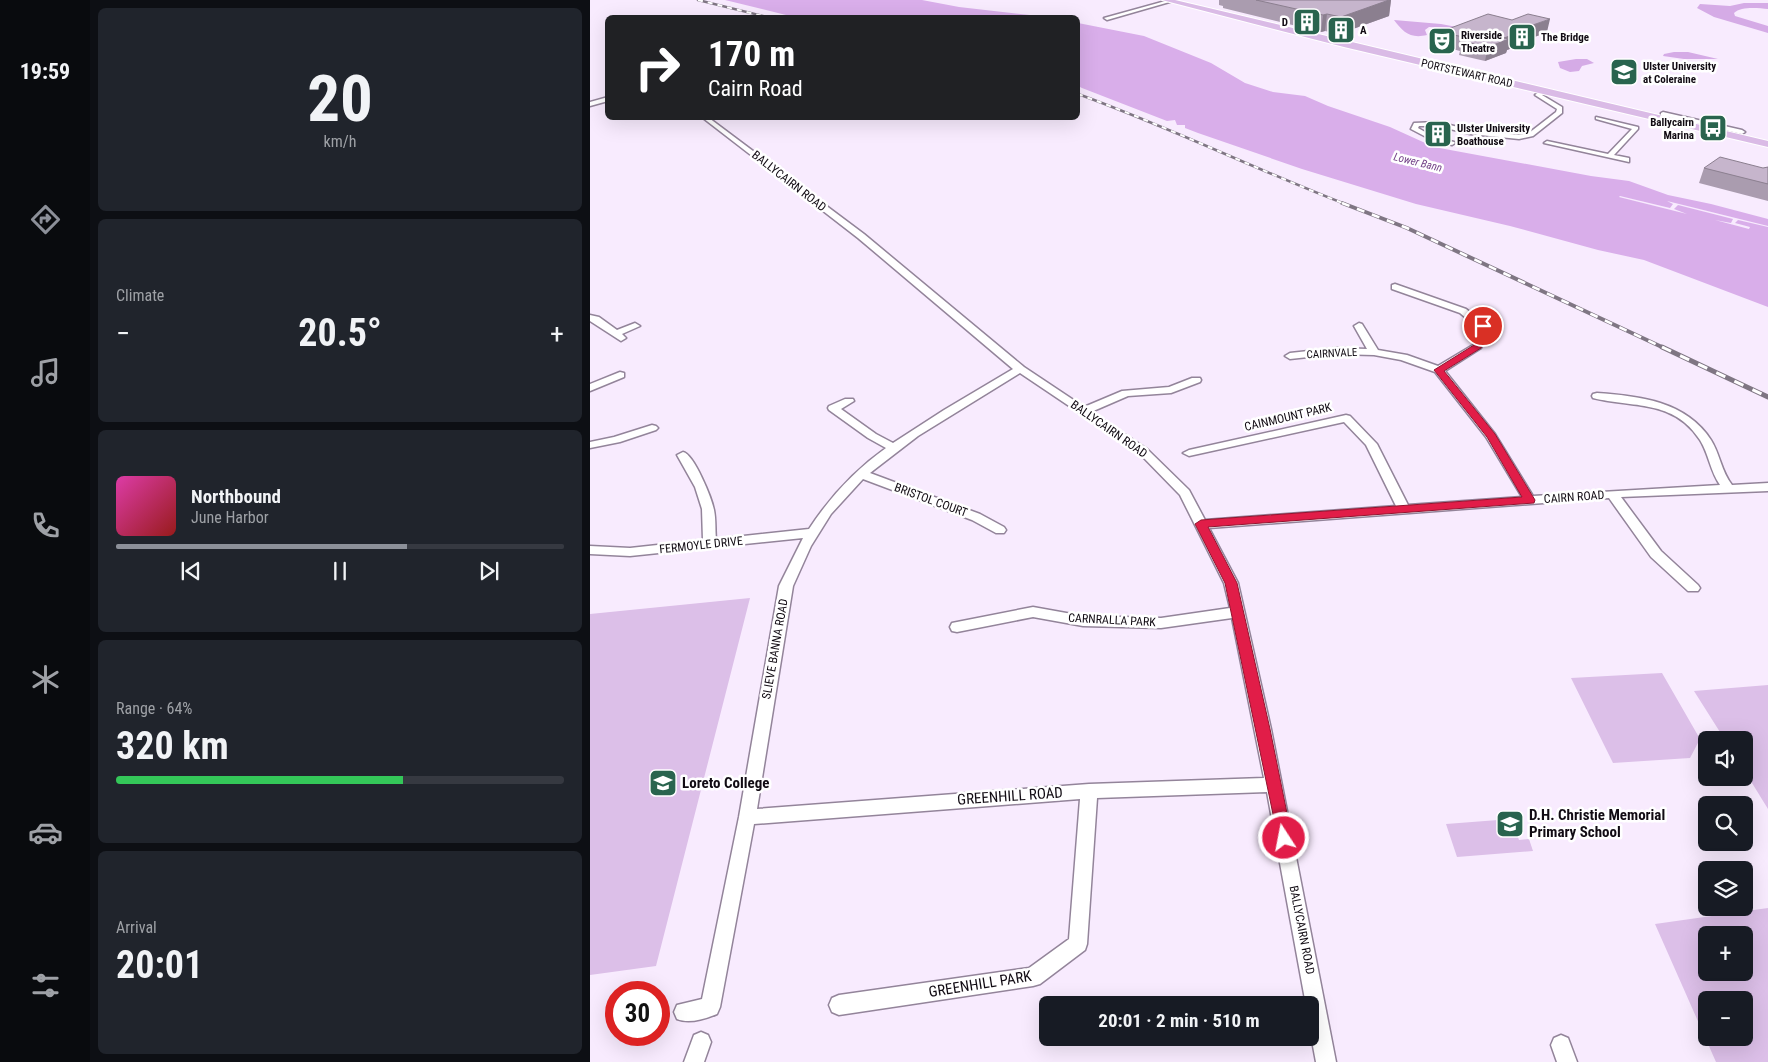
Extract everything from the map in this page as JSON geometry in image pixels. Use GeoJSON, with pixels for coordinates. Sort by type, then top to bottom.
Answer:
{"type":"FeatureCollection","features":[{"type":"Feature","properties":{"kind":"main road","name":"PORTSTEWART ROAD"},"geometry":{"type":"LineString","coordinates":[[1169,1],[1768,144]]}},
{"type":"Feature","properties":{"kind":"street"},"geometry":{"type":"LineString","coordinates":[[1107,18],[1169,1]]}},
{"type":"Feature","properties":{"kind":"street"},"geometry":{"type":"LineString","coordinates":[[1452,143],[1432,138],[1414,129],[1416,124],[1438,124],[1504,136],[1519,137],[1531,135],[1559,113],[1560,108],[1538,95],[1543,91]]}},
{"type":"Feature","properties":{"kind":"street"},"geometry":{"type":"LineString","coordinates":[[590,104],[605,100]]}},
{"type":"Feature","properties":{"kind":"street"},"geometry":{"type":"LineString","coordinates":[[1611,120],[1625,111]]}},
{"type":"Feature","properties":{"kind":"street"},"geometry":{"type":"LineString","coordinates":[[1663,114],[1742,132]]}},
{"type":"Feature","properties":{"kind":"street"},"geometry":{"type":"LineString","coordinates":[[1598,118],[1611,120],[1636,129],[1610,156]]}},
{"type":"Feature","properties":{"kind":"street","name":"BALLYCAIRN ROAD"},"geometry":{"type":"LineString","coordinates":[[709,120],[861,236],[1020,369],[1144,451],[1185,493],[1231,583],[1274,785],[1326,1062]]}},
{"type":"Feature","properties":{"kind":"street"},"geometry":{"type":"LineString","coordinates":[[1547,143],[1626,160]]}},
{"type":"Feature","properties":{"kind":"street"},"geometry":{"type":"LineString","coordinates":[[1394,287],[1462,311],[1483,326],[1478,346],[1439,370],[1491,436],[1530,500]]}},
{"type":"Feature","properties":{"kind":"street"},"geometry":{"type":"LineString","coordinates":[[590,318],[596,319],[618,336],[635,326]]}},
{"type":"Feature","properties":{"kind":"street","name":"CAIRNVALE"},"geometry":{"type":"LineString","coordinates":[[1359,326],[1374,352]]}},
{"type":"Feature","properties":{"kind":"street","name":"CAIRNVALE"},"geometry":{"type":"LineString","coordinates":[[1290,356],[1336,352],[1374,352],[1403,357],[1439,370]]}},
{"type":"Feature","properties":{"kind":"street","name":"SLIEVE BANNA ROAD"},"geometry":{"type":"LineString","coordinates":[[684,1012],[710,1007],[747,817],[786,586],[796,558],[811,533],[845,488],[892,447],[1020,369]]}},
{"type":"Feature","properties":{"kind":"street"},"geometry":{"type":"LineString","coordinates":[[590,388],[620,375]]}},
{"type":"Feature","properties":{"kind":"street"},"geometry":{"type":"LineString","coordinates":[[1084,411],[1126,393],[1171,390],[1196,380]]}},
{"type":"Feature","properties":{"kind":"street"},"geometry":{"type":"LineString","coordinates":[[1597,396],[1644,402],[1665,408],[1684,418],[1698,429],[1706,442],[1718,473],[1729,489]]}},
{"type":"Feature","properties":{"kind":"street"},"geometry":{"type":"LineString","coordinates":[[849,401],[833,408],[872,436],[892,447]]}},
{"type":"Feature","properties":{"kind":"street","name":"CAINMOUNT PARK"},"geometry":{"type":"LineString","coordinates":[[1188,453],[1346,418],[1371,444],[1404,509]]}},
{"type":"Feature","properties":{"kind":"street"},"geometry":{"type":"LineString","coordinates":[[590,445],[616,440],[652,428]]}},
{"type":"Feature","properties":{"kind":"street"},"geometry":{"type":"LineString","coordinates":[[683,455],[701,487],[708,509],[710,544]]}},
{"type":"Feature","properties":{"kind":"street","name":"BRISTOL COURT"},"geometry":{"type":"LineString","coordinates":[[860,474],[976,517],[1000,530]]}},
{"type":"Feature","properties":{"kind":"street"},"geometry":{"type":"LineString","coordinates":[[1764,488],[1768,498]]}},
{"type":"Feature","properties":{"kind":"street","name":"CAIRN ROAD"},"geometry":{"type":"LineString","coordinates":[[1201,524],[1612,494],[1764,488]]}},
{"type":"Feature","properties":{"kind":"street"},"geometry":{"type":"LineString","coordinates":[[1612,494],[1656,554],[1693,588]]}},
{"type":"Feature","properties":{"kind":"street","name":"FERMOYLE DRIVE"},"geometry":{"type":"LineString","coordinates":[[590,550],[630,552],[811,533]]}},
{"type":"Feature","properties":{"kind":"street","name":"CARNRALLA PARK"},"geometry":{"type":"LineString","coordinates":[[957,627],[1033,612],[1083,621],[1162,623],[1237,612]]}},
{"type":"Feature","properties":{"kind":"street","name":"GREENHILL ROAD"},"geometry":{"type":"LineString","coordinates":[[747,817],[1089,791],[1274,785]]}},
{"type":"Feature","properties":{"kind":"street","name":"GREENHILL PARK"},"geometry":{"type":"LineString","coordinates":[[839,1005],[1033,978],[1078,944],[1089,791]]}},
{"type":"Feature","properties":{"kind":"street"},"geometry":{"type":"LineString","coordinates":[[694,1062],[701,1042]]}},
{"type":"Feature","properties":{"kind":"shaded area"},"geometry":{"type":"Polygon","coordinates":[[[1744,3],[1768,3],[1768,9],[1745,8],[1734,13],[1735,16],[1768,26],[1768,33],[1714,17],[1697,8],[1700,4],[1730,6],[1744,3]]]}},
{"type":"Feature","properties":{"kind":"shaded area"},"geometry":{"type":"Polygon","coordinates":[[[1394,20],[1441,24],[1467,29],[1429,27],[1425,30],[1427,35],[1416,36],[1407,34],[1394,20]]]}},
{"type":"Feature","properties":{"kind":"shaded area"},"geometry":{"type":"Polygon","coordinates":[[[1688,52],[1718,59],[1684,59],[1663,56],[1664,54],[1688,52]]]}},
{"type":"Feature","properties":{"kind":"shaded area"},"geometry":{"type":"Polygon","coordinates":[[[1587,59],[1594,63],[1582,66],[1579,71],[1570,72],[1560,68],[1558,62],[1587,59]]]}},
{"type":"Feature","properties":{"kind":"shaded area","name":"Loreto College"},"geometry":{"type":"Polygon","coordinates":[[[750,598],[656,966],[590,975],[590,614],[750,598]]]}},
{"type":"Feature","properties":{"kind":"shaded area"},"geometry":{"type":"Polygon","coordinates":[[[1662,673],[1698,736],[1698,743],[1690,758],[1613,763],[1571,678],[1662,673]]]}},
{"type":"Feature","properties":{"kind":"shaded area"},"geometry":{"type":"Polygon","coordinates":[[[1768,685],[1768,809],[1753,785],[1753,731],[1719,731],[1694,691],[1768,685]]]}},
{"type":"Feature","properties":{"kind":"shaded area"},"geometry":{"type":"Polygon","coordinates":[[[1511,819],[1519,840],[1529,839],[1533,851],[1457,857],[1446,824],[1511,819]]]}},
{"type":"Feature","properties":{"kind":"shaded area"},"geometry":{"type":"Polygon","coordinates":[[[1768,908],[1768,1062],[1716,1062],[1709,1046],[1753,1046],[1753,991],[1698,991],[1698,1021],[1655,924],[1712,916],[1753,916],[1753,910],[1768,908]]]}},
{"type":"Feature","properties":{"kind":"water"},"geometry":{"type":"Polygon","coordinates":[[[725,0],[922,0],[959,7],[1030,15],[786,15],[725,0]]]}},
{"type":"Feature","properties":{"kind":"water","name":"Lower Bann"},"geometry":{"type":"Polygon","coordinates":[[[1080,23],[1144,36],[1211,63],[1245,83],[1273,92],[1305,96],[1328,106],[1390,127],[1434,147],[1591,176],[1629,181],[1668,195],[1768,219],[1768,307],[1644,260],[1416,204],[1302,169],[1198,133],[1185,128],[1185,125],[1177,125],[1175,120],[1167,121],[1080,87],[1080,23]]]}},
{"type":"Feature","properties":{"kind":"pier"},"geometry":{"type":"Polygon","coordinates":[[[1620,196],[1670,208],[1673,204],[1667,201],[1768,227],[1738,220],[1735,223],[1750,227],[1749,229],[1715,220],[1731,223],[1733,219],[1678,205],[1674,209],[1687,214],[1620,196]]]}},
{"type":"Feature","properties":{"kind":"building"},"geometry":{"type":"Polygon","coordinates":[[[1256,0],[1389,0],[1341,17],[1323,15],[1256,0]]]}},
{"type":"Feature","properties":{"kind":"building"},"geometry":{"type":"Polygon","coordinates":[[[1488,14],[1512,20],[1528,14],[1550,19],[1530,26],[1534,27],[1504,38],[1509,39],[1488,47],[1461,41],[1468,38],[1440,32],[1488,14]]]}},
{"type":"Feature","properties":{"kind":"building"},"geometry":{"type":"Polygon","coordinates":[[[1720,157],[1763,168],[1768,167],[1768,184],[1704,168],[1720,157]]]}},
{"type":"Feature","properties":{"kind":"railway"},"geometry":{"type":"LineString","coordinates":[[698,0],[759,15]]}},
{"type":"Feature","properties":{"kind":"railway"},"geometry":{"type":"LineString","coordinates":[[1080,95],[1345,204]]}},
{"type":"Feature","properties":{"kind":"railway"},"geometry":{"type":"LineString","coordinates":[[1342,203],[1407,228],[1664,348]]}},
{"type":"Feature","properties":{"kind":"railway"},"geometry":{"type":"LineString","coordinates":[[1662,347],[1768,397]]}},
{"type":"Feature","properties":{"kind":"place","name":"D"},"geometry":{"type":"Point","coordinates":[1307,22]}},
{"type":"Feature","properties":{"kind":"place","name":"A"},"geometry":{"type":"Point","coordinates":[1341,30]}},
{"type":"Feature","properties":{"kind":"place","name":"The Bridge"},"geometry":{"type":"Point","coordinates":[1522,37]}},
{"type":"Feature","properties":{"kind":"place","name":"Riverside Theatre"},"geometry":{"type":"Point","coordinates":[1442,41]}},
{"type":"Feature","properties":{"kind":"place","name":"Ulster University at Coleraine"},"geometry":{"type":"Point","coordinates":[1624,72]}},
{"type":"Feature","properties":{"kind":"place","name":"Ballycairn Marina"},"geometry":{"type":"Point","coordinates":[1713,128]}},
{"type":"Feature","properties":{"kind":"place","name":"Ulster University Boathouse"},"geometry":{"type":"Point","coordinates":[1438,134]}},
{"type":"Feature","properties":{"kind":"place","name":"Loreto College"},"geometry":{"type":"Point","coordinates":[663,783]}},
{"type":"Feature","properties":{"kind":"place","name":"D.H. Christie Memorial Primary School"},"geometry":{"type":"Point","coordinates":[1510,824]}},
{"type":"Feature","properties":{"kind":"route"},"geometry":{"type":"LineString","coordinates":[[1284,838],[1264,729],[1231,583],[1201,524],[1530,500],[1491,436],[1439,370],[1478,346],[1483,326]]}}]}
